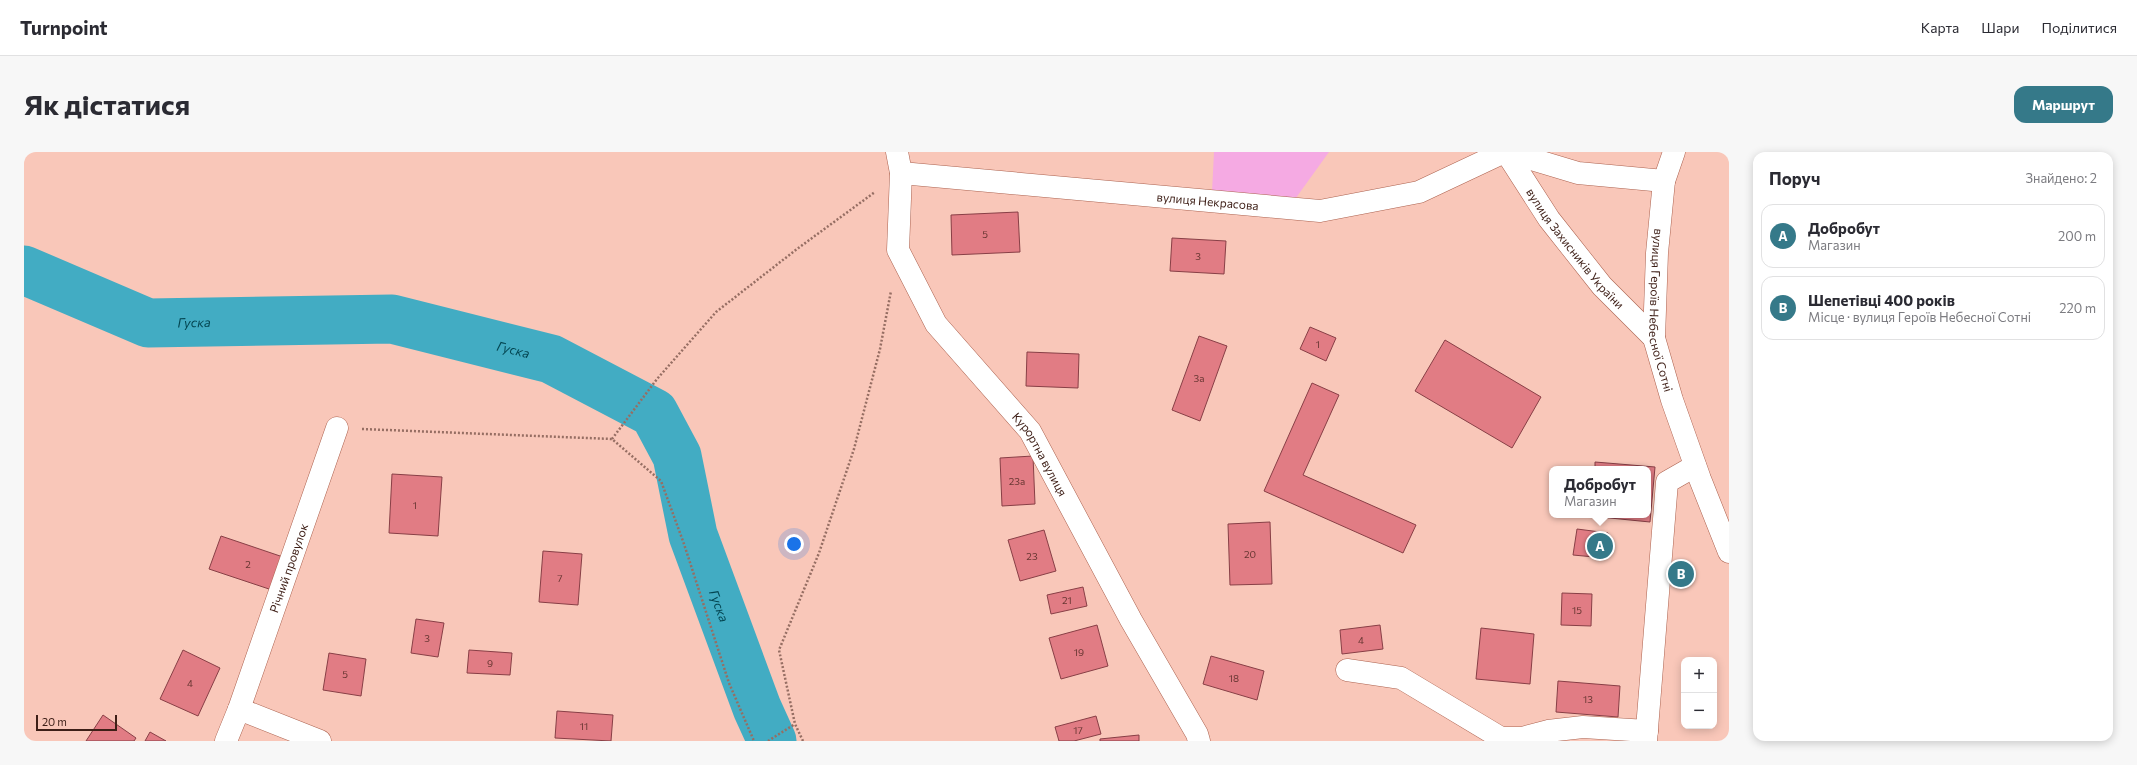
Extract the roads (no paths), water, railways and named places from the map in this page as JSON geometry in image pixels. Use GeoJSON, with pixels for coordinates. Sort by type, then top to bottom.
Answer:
{"type":"FeatureCollection","features":[{"type":"Feature","properties":{"kind":"street","name":"вулиця Некрасова"},"geometry":{"type":"LineString","coordinates":[[899,162],[1320,211],[1418,192],[1506,152]]}},
{"type":"Feature","properties":{"kind":"street"},"geometry":{"type":"LineString","coordinates":[[1506,152],[1578,173],[1664,181]]}},
{"type":"Feature","properties":{"kind":"street","name":"вулиця Захисників України"},"geometry":{"type":"LineString","coordinates":[[1506,152],[1550,219],[1602,286],[1654,338]]}},
{"type":"Feature","properties":{"kind":"street","name":"вулиця Героїв Небесної Сотні"},"geometry":{"type":"LineString","coordinates":[[1674,152],[1664,181],[1657,253],[1654,338],[1672,400],[1695,466],[1729,552]]}},
{"type":"Feature","properties":{"kind":"street","name":"Курортна вулиця"},"geometry":{"type":"LineString","coordinates":[[899,162],[898,250],[936,324],[1030,431],[1131,620],[1197,734],[1198,741]]}},
{"type":"Feature","properties":{"kind":"street","name":"Річний провулок"},"geometry":{"type":"LineString","coordinates":[[226,741],[239,709],[337,428]]}},
{"type":"Feature","properties":{"kind":"street"},"geometry":{"type":"LineString","coordinates":[[1346,670],[1402,678],[1501,738],[1522,738],[1548,731],[1583,727],[1646,736],[1667,482],[1695,466]]}},
{"type":"Feature","properties":{"kind":"street"},"geometry":{"type":"LineString","coordinates":[[239,709],[320,741]]}},
{"type":"Feature","properties":{"kind":"waterway","name":"Гуска"},"geometry":{"type":"LineString","coordinates":[[24,270],[148,323],[392,319],[551,359],[654,413],[677,456],[693,535],[757,708],[772,741]]}},
{"type":"Feature","properties":{"kind":"place","name":"Добробут"},"geometry":{"type":"Point","coordinates":[1600,546]}},
{"type":"Feature","properties":{"kind":"place","name":"Шепетівці 400 років"},"geometry":{"type":"Point","coordinates":[1681,574]}}]}
